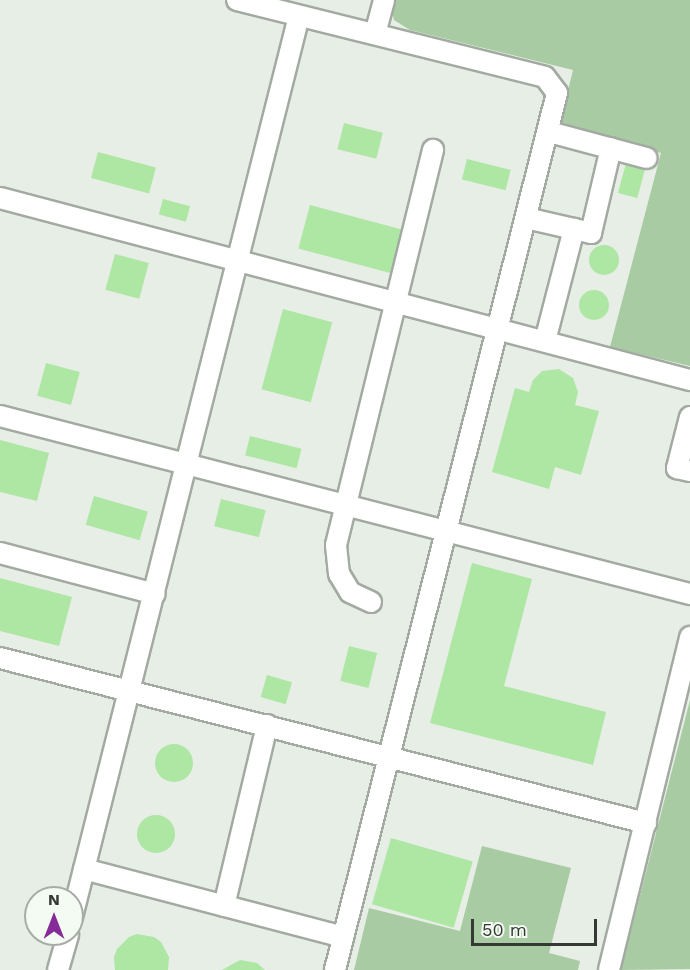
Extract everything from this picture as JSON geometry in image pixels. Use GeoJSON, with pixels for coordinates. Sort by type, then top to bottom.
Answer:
{"type":"FeatureCollection","features":[{"type":"Feature","properties":{"kind":"lane"},"geometry":{"type":"LineString","coordinates":[[237,0],[545,77],[557,93],[549,132],[497,328],[335,970]]}},
{"type":"Feature","properties":{"kind":"lane"},"geometry":{"type":"LineString","coordinates":[[375,34],[384,0]]}},
{"type":"Feature","properties":{"kind":"lane"},"geometry":{"type":"LineString","coordinates":[[80,886],[299,16]]}},
{"type":"Feature","properties":{"kind":"lane"},"geometry":{"type":"LineString","coordinates":[[549,132],[647,158]]}},
{"type":"Feature","properties":{"kind":"lane"},"geometry":{"type":"LineString","coordinates":[[526,218],[591,233],[611,148]]}},
{"type":"Feature","properties":{"kind":"lane"},"geometry":{"type":"LineString","coordinates":[[371,602],[350,592],[339,574],[336,545],[433,150]]}},
{"type":"Feature","properties":{"kind":"lane"},"geometry":{"type":"LineString","coordinates":[[0,198],[690,380]]}},
{"type":"Feature","properties":{"kind":"lane"},"geometry":{"type":"LineString","coordinates":[[544,341],[574,229]]}},
{"type":"Feature","properties":{"kind":"lane"},"geometry":{"type":"LineString","coordinates":[[0,416],[346,505],[445,533],[690,594]]}},
{"type":"Feature","properties":{"kind":"lane"},"geometry":{"type":"LineString","coordinates":[[690,417],[677,468],[690,471]]}},
{"type":"Feature","properties":{"kind":"lane"},"geometry":{"type":"LineString","coordinates":[[0,553],[155,594]]}},
{"type":"Feature","properties":{"kind":"lane"},"geometry":{"type":"LineString","coordinates":[[609,970],[690,637]]}},
{"type":"Feature","properties":{"kind":"lane"},"geometry":{"type":"LineString","coordinates":[[0,658],[646,823]]}},
{"type":"Feature","properties":{"kind":"lane"},"geometry":{"type":"LineString","coordinates":[[224,906],[267,725]]}},
{"type":"Feature","properties":{"kind":"lane"},"geometry":{"type":"LineString","coordinates":[[84,869],[343,937]]}},
{"type":"Feature","properties":{"kind":"lane"},"geometry":{"type":"LineString","coordinates":[[58,970],[65,946]]}},
{"type":"Feature","properties":{"kind":"green space"},"geometry":{"type":"Polygon","coordinates":[[[395,0],[690,0],[690,366],[610,347],[661,153],[559,127],[573,70],[410,30],[394,20],[392,11],[395,0]]]}},
{"type":"Feature","properties":{"kind":"green space"},"geometry":{"type":"Polygon","coordinates":[[[690,700],[690,969],[621,970],[690,700]]]}},
{"type":"Feature","properties":{"kind":"green space"},"geometry":{"type":"Polygon","coordinates":[[[482,846],[571,868],[549,953],[580,961],[578,970],[354,970],[369,908],[460,931],[482,846]]]}},
{"type":"Feature","properties":{"kind":"building"},"geometry":{"type":"Polygon","coordinates":[[[344,123],[383,133],[376,159],[337,149],[344,123]]]}},
{"type":"Feature","properties":{"kind":"building"},"geometry":{"type":"Polygon","coordinates":[[[98,152],[156,168],[149,194],[91,178],[98,152]]]}},
{"type":"Feature","properties":{"kind":"building"},"geometry":{"type":"Polygon","coordinates":[[[467,159],[511,170],[506,190],[462,179],[467,159]]]}},
{"type":"Feature","properties":{"kind":"building"},"geometry":{"type":"Polygon","coordinates":[[[626,163],[645,168],[637,198],[618,193],[626,163]]]}},
{"type":"Feature","properties":{"kind":"building"},"geometry":{"type":"Polygon","coordinates":[[[163,199],[190,206],[186,222],[159,214],[163,199]]]}},
{"type":"Feature","properties":{"kind":"building"},"geometry":{"type":"Polygon","coordinates":[[[310,205],[403,230],[391,273],[298,248],[310,205]]]}},
{"type":"Feature","properties":{"kind":"building"},"geometry":{"type":"Polygon","coordinates":[[[604,245],[615,249],[619,260],[615,271],[604,275],[593,271],[589,260],[593,249],[604,245]]]}},
{"type":"Feature","properties":{"kind":"building"},"geometry":{"type":"Polygon","coordinates":[[[115,254],[149,263],[139,299],[105,290],[115,254]]]}},
{"type":"Feature","properties":{"kind":"building"},"geometry":{"type":"Polygon","coordinates":[[[594,290],[605,294],[609,305],[605,316],[594,320],[583,316],[579,305],[583,294],[594,290]]]}},
{"type":"Feature","properties":{"kind":"building"},"geometry":{"type":"Polygon","coordinates":[[[283,309],[332,322],[311,402],[262,389],[283,309]]]}},
{"type":"Feature","properties":{"kind":"building"},"geometry":{"type":"Polygon","coordinates":[[[46,363],[80,372],[71,405],[37,396],[46,363]]]}},
{"type":"Feature","properties":{"kind":"building"},"geometry":{"type":"Polygon","coordinates":[[[559,369],[573,378],[578,392],[575,405],[599,411],[581,475],[555,467],[549,489],[492,472],[515,388],[529,392],[533,380],[542,371],[559,369]]]}},
{"type":"Feature","properties":{"kind":"building"},"geometry":{"type":"Polygon","coordinates":[[[250,436],[301,449],[297,468],[245,455],[250,436]]]}},
{"type":"Feature","properties":{"kind":"building"},"geometry":{"type":"Polygon","coordinates":[[[0,440],[49,453],[37,501],[0,492],[0,440]]]}},
{"type":"Feature","properties":{"kind":"building"},"geometry":{"type":"Polygon","coordinates":[[[94,496],[148,511],[140,540],[86,525],[94,496]]]}},
{"type":"Feature","properties":{"kind":"building"},"geometry":{"type":"Polygon","coordinates":[[[221,499],[266,510],[259,537],[214,526],[221,499]]]}},
{"type":"Feature","properties":{"kind":"building"},"geometry":{"type":"Polygon","coordinates":[[[472,563],[532,579],[504,686],[606,712],[593,765],[430,723],[472,563]]]}},
{"type":"Feature","properties":{"kind":"building"},"geometry":{"type":"Polygon","coordinates":[[[0,578],[72,597],[59,646],[0,631],[0,578]]]}},
{"type":"Feature","properties":{"kind":"building"},"geometry":{"type":"Polygon","coordinates":[[[349,646],[377,653],[368,688],[340,681],[349,646]]]}},
{"type":"Feature","properties":{"kind":"building"},"geometry":{"type":"Polygon","coordinates":[[[267,675],[292,682],[286,704],[261,697],[267,675]]]}},
{"type":"Feature","properties":{"kind":"building"},"geometry":{"type":"Polygon","coordinates":[[[174,744],[187,750],[193,763],[187,776],[174,782],[161,776],[155,763],[161,750],[174,744]]]}},
{"type":"Feature","properties":{"kind":"building"},"geometry":{"type":"Polygon","coordinates":[[[156,815],[169,821],[175,834],[169,847],[156,853],[143,847],[137,834],[143,821],[156,815]]]}},
{"type":"Feature","properties":{"kind":"building"},"geometry":{"type":"Polygon","coordinates":[[[391,838],[473,861],[454,928],[372,904],[391,838]]]}},
{"type":"Feature","properties":{"kind":"building"},"geometry":{"type":"Polygon","coordinates":[[[137,934],[154,937],[161,942],[169,957],[168,970],[115,970],[114,957],[117,949],[129,937],[137,934]]]}},
{"type":"Feature","properties":{"kind":"building"},"geometry":{"type":"Polygon","coordinates":[[[240,960],[257,963],[265,970],[222,970],[240,960]]]}}]}
